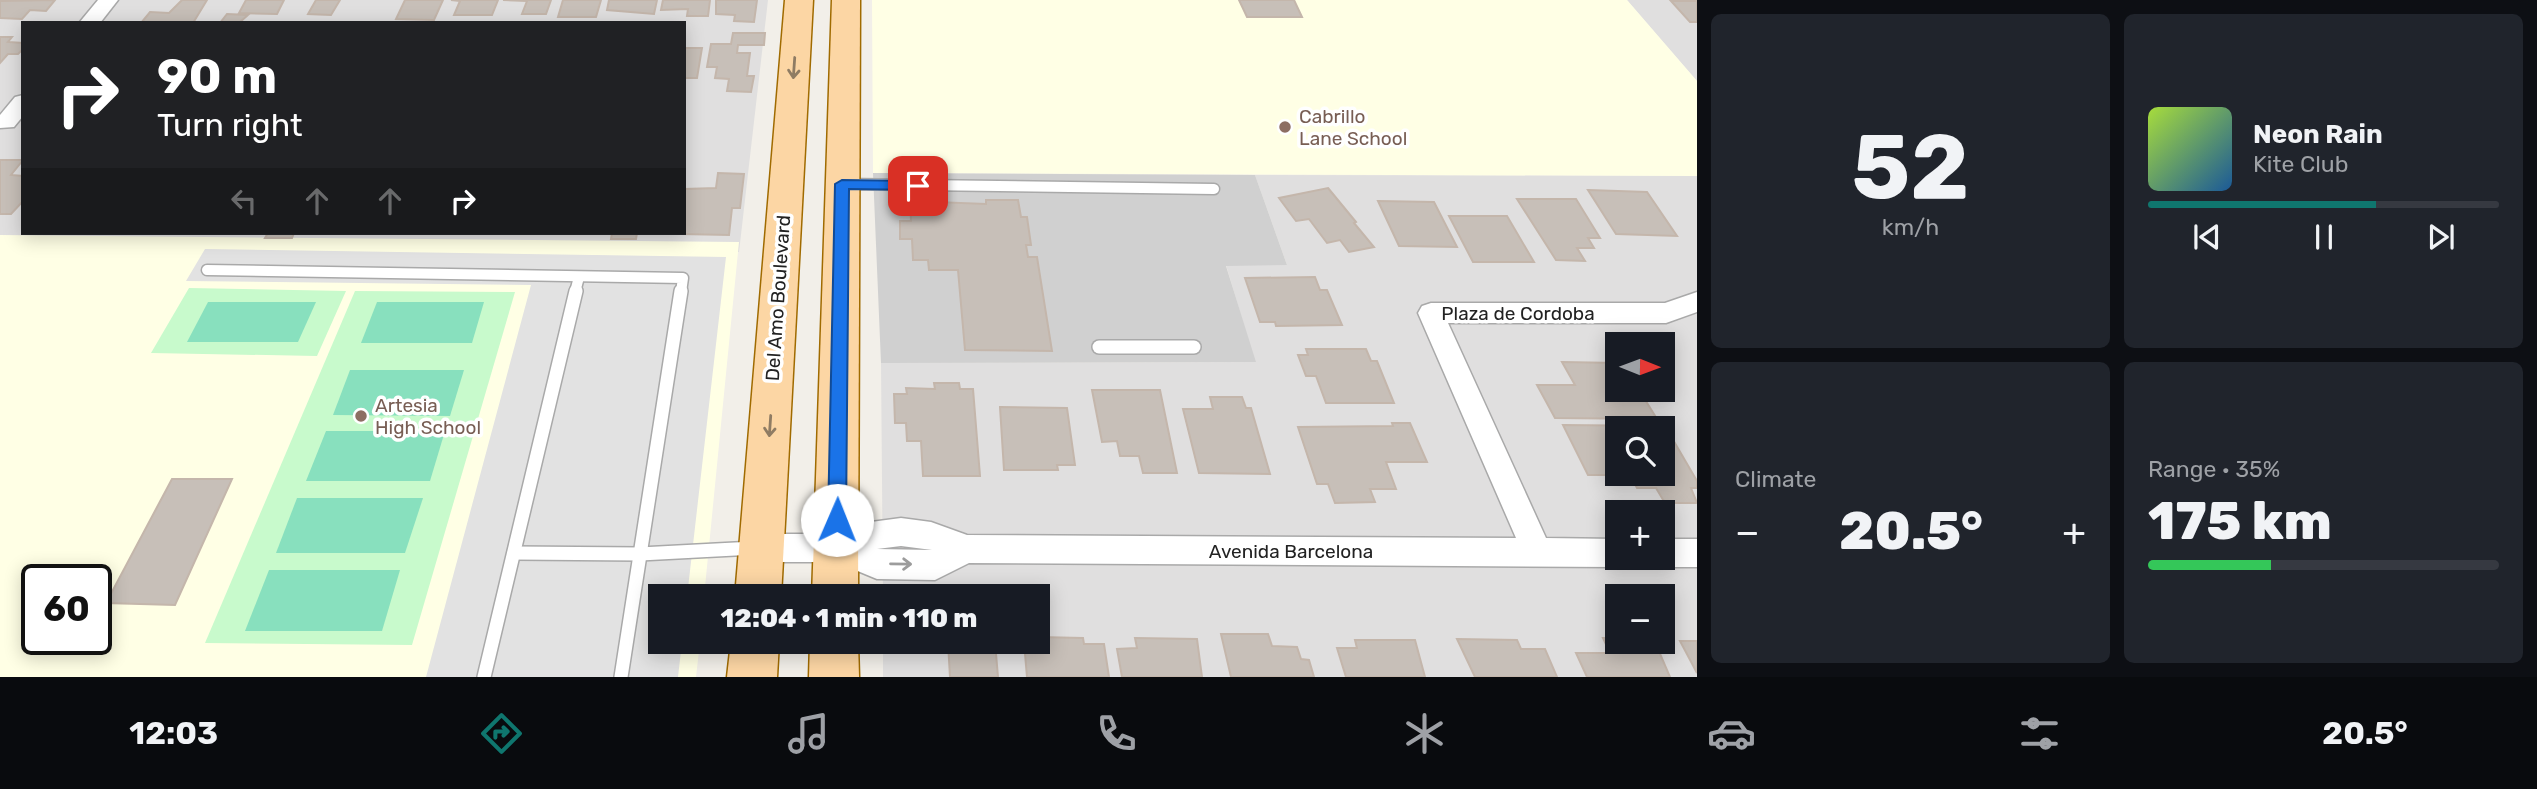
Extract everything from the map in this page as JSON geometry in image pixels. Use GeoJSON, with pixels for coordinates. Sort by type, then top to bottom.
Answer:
{"type":"FeatureCollection","features":[{"type":"Feature","properties":{"kind":"main road","name":"Del Amo Boulevard"},"geometry":{"type":"LineString","coordinates":[[759,584],[799,0]]}},
{"type":"Feature","properties":{"kind":"main road"},"geometry":{"type":"LineString","coordinates":[[835,584],[846,0]]}},
{"type":"Feature","properties":{"kind":"main road"},"geometry":{"type":"LineString","coordinates":[[752,677],[754,654]]}},
{"type":"Feature","properties":{"kind":"main road"},"geometry":{"type":"LineString","coordinates":[[834,654],[834,677]]}},
{"type":"Feature","properties":{"kind":"street"},"geometry":{"type":"LineString","coordinates":[[91,21],[108,0]]}},
{"type":"Feature","properties":{"kind":"street"},"geometry":{"type":"LineString","coordinates":[[10,122],[21,105]]}},
{"type":"Feature","properties":{"kind":"street","name":"Plaza de Cordoba"},"geometry":{"type":"LineString","coordinates":[[1537,552],[1431,313],[1666,313],[1697,302]]}},
{"type":"Feature","properties":{"kind":"street","name":"Avenida Barcelona"},"geometry":{"type":"LineString","coordinates":[[761,548],[836,548],[877,564],[935,565],[966,549],[1605,553]]}},
{"type":"Feature","properties":{"kind":"street"},"geometry":{"type":"LineString","coordinates":[[1675,553],[1697,553]]}},
{"type":"Feature","properties":{"kind":"lane"},"geometry":{"type":"LineString","coordinates":[[842,184],[1214,189]]}},
{"type":"Feature","properties":{"kind":"lane"},"geometry":{"type":"LineString","coordinates":[[207,270],[683,278],[621,677]]}},
{"type":"Feature","properties":{"kind":"lane"},"geometry":{"type":"LineString","coordinates":[[484,677],[579,277]]}},
{"type":"Feature","properties":{"kind":"lane"},"geometry":{"type":"LineString","coordinates":[[1098,346],[1194,347]]}},
{"type":"Feature","properties":{"kind":"lane"},"geometry":{"type":"LineString","coordinates":[[514,553],[640,554],[761,548]]}},
{"type":"Feature","properties":{"kind":"shaded area"},"geometry":{"type":"Polygon","coordinates":[[[0,0],[768,0],[739,252],[0,239],[0,0]]]}},
{"type":"Feature","properties":{"kind":"shaded area","name":"Cabrillo Lane School"},"geometry":{"type":"Polygon","coordinates":[[[872,0],[1627,0],[1697,81],[1697,176],[873,173],[872,0]]]}},
{"type":"Feature","properties":{"kind":"shaded area"},"geometry":{"type":"Polygon","coordinates":[[[1627,0],[1697,0],[1697,81],[1627,0]]]}},
{"type":"Feature","properties":{"kind":"shaded area"},"geometry":{"type":"Polygon","coordinates":[[[873,173],[1255,175],[1287,265],[1226,266],[1256,362],[881,363],[873,173]]]}},
{"type":"Feature","properties":{"kind":"shaded area"},"geometry":{"type":"Polygon","coordinates":[[[1255,175],[1697,176],[1697,677],[883,677],[883,654],[1050,654],[1050,584],[883,584],[881,363],[1255,362],[1226,265],[1287,265],[1255,175]]]}},
{"type":"Feature","properties":{"kind":"shaded area","name":"Artesia High School"},"geometry":{"type":"Polygon","coordinates":[[[0,235],[739,242],[705,584],[648,584],[648,654],[699,654],[696,677],[0,677],[0,235]]]}},
{"type":"Feature","properties":{"kind":"shaded area"},"geometry":{"type":"Polygon","coordinates":[[[205,249],[726,257],[688,584],[648,584],[648,654],[681,654],[678,677],[426,677],[531,285],[186,281],[205,249]]]}},
{"type":"Feature","properties":{"kind":"green space"},"geometry":{"type":"Polygon","coordinates":[[[189,288],[346,291],[317,356],[151,353],[189,288]]]}},
{"type":"Feature","properties":{"kind":"green space"},"geometry":{"type":"Polygon","coordinates":[[[355,291],[515,292],[412,645],[205,643],[355,291]]]}},
{"type":"Feature","properties":{"kind":"green space"},"geometry":{"type":"Polygon","coordinates":[[[208,302],[316,302],[298,342],[187,342],[208,302]]]}},
{"type":"Feature","properties":{"kind":"green space"},"geometry":{"type":"Polygon","coordinates":[[[377,302],[484,302],[472,343],[361,343],[377,302]]]}},
{"type":"Feature","properties":{"kind":"green space"},"geometry":{"type":"Polygon","coordinates":[[[350,370],[464,370],[450,416],[333,415],[350,370]]]}},
{"type":"Feature","properties":{"kind":"green space"},"geometry":{"type":"Polygon","coordinates":[[[326,431],[445,431],[430,481],[306,481],[326,431]]]}},
{"type":"Feature","properties":{"kind":"green space"},"geometry":{"type":"Polygon","coordinates":[[[297,498],[423,498],[405,553],[276,553],[297,498]]]}},
{"type":"Feature","properties":{"kind":"green space"},"geometry":{"type":"Polygon","coordinates":[[[269,570],[400,570],[382,631],[245,631],[269,570]]]}},
{"type":"Feature","properties":{"kind":"building"},"geometry":{"type":"Polygon","coordinates":[[[55,0],[46,11],[30,10],[22,19],[0,18],[0,1],[55,0]]]}},
{"type":"Feature","properties":{"kind":"building"},"geometry":{"type":"Polygon","coordinates":[[[182,0],[207,0],[194,21],[143,21],[150,12],[169,13],[182,0]]]}},
{"type":"Feature","properties":{"kind":"building"},"geometry":{"type":"Polygon","coordinates":[[[246,0],[284,0],[277,14],[239,13],[246,0]]]}},
{"type":"Feature","properties":{"kind":"building"},"geometry":{"type":"Polygon","coordinates":[[[316,0],[340,0],[331,15],[308,14],[316,0]]]}},
{"type":"Feature","properties":{"kind":"building"},"geometry":{"type":"Polygon","coordinates":[[[405,0],[443,0],[434,20],[396,19],[405,0]]]}},
{"type":"Feature","properties":{"kind":"building"},"geometry":{"type":"Polygon","coordinates":[[[451,0],[498,0],[492,15],[454,15],[460,1],[451,0]]]}},
{"type":"Feature","properties":{"kind":"building"},"geometry":{"type":"Polygon","coordinates":[[[503,0],[551,0],[546,14],[522,14],[527,1],[503,0]]]}},
{"type":"Feature","properties":{"kind":"building"},"geometry":{"type":"Polygon","coordinates":[[[563,0],[601,0],[596,17],[558,17],[563,0]]]}},
{"type":"Feature","properties":{"kind":"building"},"geometry":{"type":"Polygon","coordinates":[[[609,0],[657,0],[654,14],[607,10],[609,0]]]}},
{"type":"Feature","properties":{"kind":"building"},"geometry":{"type":"Polygon","coordinates":[[[663,0],[710,0],[708,16],[687,16],[688,9],[661,10],[663,0]]]}},
{"type":"Feature","properties":{"kind":"building"},"geometry":{"type":"Polygon","coordinates":[[[716,0],[757,0],[754,22],[734,21],[735,15],[716,14],[716,0]]]}},
{"type":"Feature","properties":{"kind":"building"},"geometry":{"type":"Polygon","coordinates":[[[1239,0],[1294,0],[1302,17],[1247,17],[1239,0]]]}},
{"type":"Feature","properties":{"kind":"building"},"geometry":{"type":"Polygon","coordinates":[[[1671,1],[1697,1],[1697,22],[1690,22],[1671,1]]]}},
{"type":"Feature","properties":{"kind":"building"},"geometry":{"type":"Polygon","coordinates":[[[227,14],[248,15],[241,21],[222,21],[227,14]]]}},
{"type":"Feature","properties":{"kind":"building"},"geometry":{"type":"Polygon","coordinates":[[[733,33],[765,33],[764,45],[738,45],[737,53],[750,53],[747,76],[754,76],[751,92],[727,91],[729,79],[715,78],[717,67],[707,67],[711,44],[731,44],[733,33]]]}},
{"type":"Feature","properties":{"kind":"building"},"geometry":{"type":"Polygon","coordinates":[[[0,37],[12,37],[8,42],[21,43],[21,51],[18,54],[8,54],[0,63],[0,37]]]}},
{"type":"Feature","properties":{"kind":"building"},"geometry":{"type":"Polygon","coordinates":[[[686,48],[702,48],[697,78],[686,78],[686,48]]]}},
{"type":"Feature","properties":{"kind":"building"},"geometry":{"type":"Polygon","coordinates":[[[0,160],[21,160],[11,175],[21,176],[21,203],[11,214],[0,214],[0,160]]]}},
{"type":"Feature","properties":{"kind":"building"},"geometry":{"type":"Polygon","coordinates":[[[718,173],[744,174],[740,208],[732,208],[729,235],[686,234],[686,189],[716,188],[718,173]]]}},
{"type":"Feature","properties":{"kind":"building"},"geometry":{"type":"Polygon","coordinates":[[[1328,188],[1374,247],[1349,252],[1340,240],[1327,243],[1309,219],[1296,221],[1279,198],[1328,188]]]}},
{"type":"Feature","properties":{"kind":"building"},"geometry":{"type":"Polygon","coordinates":[[[1588,190],[1647,192],[1677,236],[1616,234],[1588,190]]]}},
{"type":"Feature","properties":{"kind":"building"},"geometry":{"type":"Polygon","coordinates":[[[1517,199],[1576,199],[1600,238],[1588,238],[1594,248],[1577,248],[1585,261],[1556,260],[1517,199]]]}},
{"type":"Feature","properties":{"kind":"building"},"geometry":{"type":"Polygon","coordinates":[[[986,200],[1018,200],[1021,217],[1027,217],[1031,245],[1026,245],[1028,257],[1037,257],[1052,351],[965,350],[958,270],[929,270],[928,260],[913,260],[912,239],[900,239],[900,221],[911,221],[910,201],[986,204],[986,200]]]}},
{"type":"Feature","properties":{"kind":"building"},"geometry":{"type":"Polygon","coordinates":[[[1378,201],[1434,202],[1457,247],[1399,246],[1378,201]]]}},
{"type":"Feature","properties":{"kind":"building"},"geometry":{"type":"Polygon","coordinates":[[[1449,216],[1507,216],[1534,262],[1473,262],[1449,216]]]}},
{"type":"Feature","properties":{"kind":"building"},"geometry":{"type":"Polygon","coordinates":[[[267,235],[293,235],[292,238],[265,238],[267,235]]]}},
{"type":"Feature","properties":{"kind":"building"},"geometry":{"type":"Polygon","coordinates":[[[612,235],[637,235],[636,239],[611,239],[612,235]]]}},
{"type":"Feature","properties":{"kind":"building"},"geometry":{"type":"Polygon","coordinates":[[[1315,277],[1320,290],[1327,290],[1342,325],[1276,326],[1275,322],[1260,322],[1245,278],[1315,277]]]}},
{"type":"Feature","properties":{"kind":"building"},"geometry":{"type":"Polygon","coordinates":[[[1306,349],[1366,349],[1371,361],[1377,361],[1394,403],[1326,403],[1316,376],[1306,376],[1298,355],[1308,355],[1306,349]]]}},
{"type":"Feature","properties":{"kind":"building"},"geometry":{"type":"Polygon","coordinates":[[[1562,362],[1605,363],[1605,402],[1646,402],[1655,416],[1555,418],[1537,385],[1575,385],[1562,362]]]}},
{"type":"Feature","properties":{"kind":"building"},"geometry":{"type":"Polygon","coordinates":[[[934,383],[959,383],[960,389],[973,389],[980,476],[923,476],[921,441],[907,441],[906,423],[895,423],[894,394],[907,394],[906,388],[935,389],[934,383]]]}},
{"type":"Feature","properties":{"kind":"building"},"geometry":{"type":"Polygon","coordinates":[[[1092,390],[1160,390],[1177,473],[1143,473],[1139,456],[1120,456],[1117,441],[1102,442],[1092,390]]]}},
{"type":"Feature","properties":{"kind":"building"},"geometry":{"type":"Polygon","coordinates":[[[1210,397],[1242,397],[1246,408],[1251,408],[1270,474],[1199,473],[1183,409],[1213,409],[1210,397]]]}},
{"type":"Feature","properties":{"kind":"building"},"geometry":{"type":"Polygon","coordinates":[[[1000,407],[1067,408],[1075,465],[1057,465],[1058,470],[1004,470],[1000,407]]]}},
{"type":"Feature","properties":{"kind":"building"},"geometry":{"type":"Polygon","coordinates":[[[1392,423],[1410,423],[1427,462],[1386,462],[1396,489],[1370,489],[1375,502],[1335,503],[1328,484],[1317,484],[1298,427],[1393,426],[1392,423]]]}},
{"type":"Feature","properties":{"kind":"building"},"geometry":{"type":"Polygon","coordinates":[[[1563,425],[1605,425],[1605,475],[1588,475],[1563,425]]]}},
{"type":"Feature","properties":{"kind":"building"},"geometry":{"type":"Polygon","coordinates":[[[1675,443],[1697,481],[1697,488],[1691,488],[1697,503],[1675,503],[1675,500],[1663,500],[1656,488],[1636,486],[1675,486],[1675,443]]]}},
{"type":"Feature","properties":{"kind":"building"},"geometry":{"type":"Polygon","coordinates":[[[172,479],[232,479],[175,605],[112,603],[112,592],[172,479]]]}},
{"type":"Feature","properties":{"kind":"building"},"geometry":{"type":"Polygon","coordinates":[[[1221,634],[1268,634],[1272,646],[1297,647],[1301,659],[1309,660],[1314,677],[1231,677],[1221,634]]]}},
{"type":"Feature","properties":{"kind":"building"},"geometry":{"type":"Polygon","coordinates":[[[1050,637],[1083,638],[1084,644],[1104,644],[1109,677],[1027,677],[1025,654],[1050,654],[1050,637]]]}},
{"type":"Feature","properties":{"kind":"building"},"geometry":{"type":"Polygon","coordinates":[[[1135,638],[1197,639],[1202,677],[1122,677],[1117,649],[1137,648],[1135,638]]]}},
{"type":"Feature","properties":{"kind":"building"},"geometry":{"type":"Polygon","coordinates":[[[1457,639],[1517,640],[1521,649],[1545,649],[1557,677],[1475,677],[1457,639]]]}},
{"type":"Feature","properties":{"kind":"building"},"geometry":{"type":"Polygon","coordinates":[[[1355,640],[1415,640],[1425,677],[1346,677],[1337,648],[1357,648],[1355,640]]]}},
{"type":"Feature","properties":{"kind":"building"},"geometry":{"type":"Polygon","coordinates":[[[1680,641],[1697,641],[1697,673],[1680,641]]]}},
{"type":"Feature","properties":{"kind":"building"},"geometry":{"type":"Polygon","coordinates":[[[1576,653],[1660,654],[1670,677],[1587,677],[1576,653]]]}},
{"type":"Feature","properties":{"kind":"building"},"geometry":{"type":"Polygon","coordinates":[[[949,654],[996,654],[998,677],[950,677],[949,654]]]}},
{"type":"Feature","properties":{"kind":"place","name":"Cabrillo Lane School"},"geometry":{"type":"Point","coordinates":[1285,127]}},
{"type":"Feature","properties":{"kind":"place","name":"Artesia High School"},"geometry":{"type":"Point","coordinates":[361,416]}},
{"type":"Feature","properties":{"kind":"route"},"geometry":{"type":"LineString","coordinates":[[837,520],[842,184],[918,186]]}}]}
